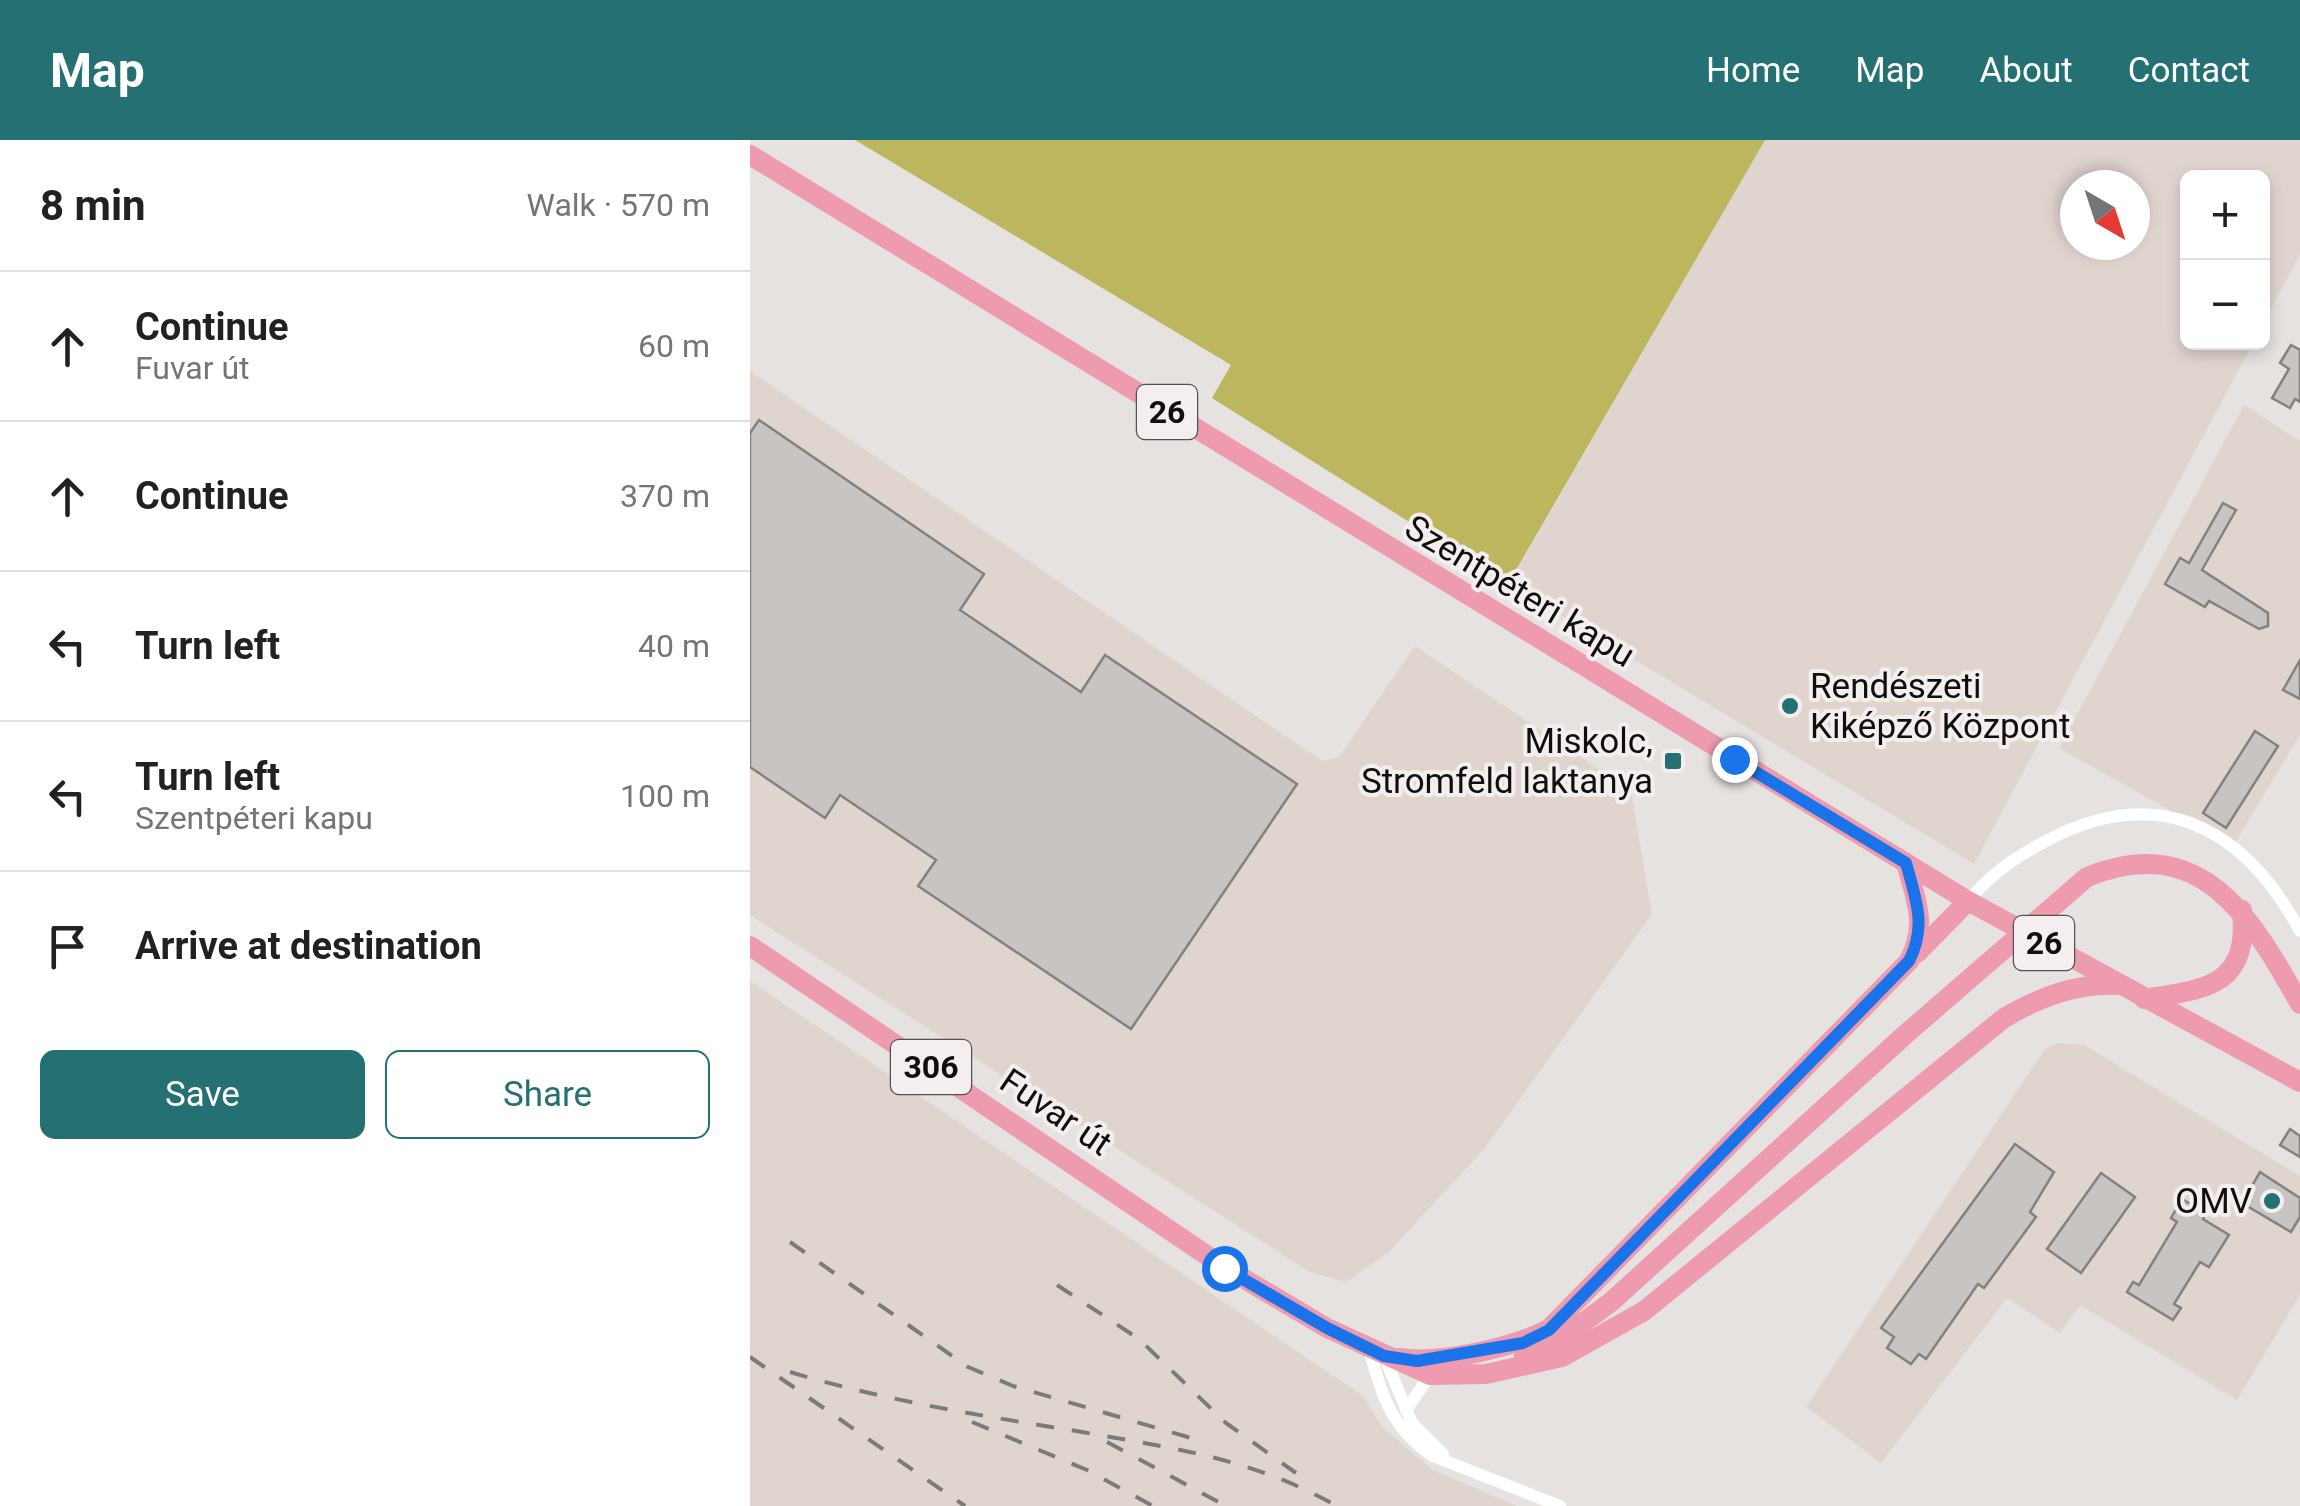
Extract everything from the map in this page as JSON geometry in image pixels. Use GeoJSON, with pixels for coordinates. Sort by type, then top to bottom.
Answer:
{"type":"FeatureCollection","features":[{"type":"Feature","properties":{"kind":"main road","name":"Szentpéteri kapu"},"geometry":{"type":"LineString","coordinates":[[750,155],[1968,901],[2266,1067],[2300,1082]]}},
{"type":"Feature","properties":{"kind":"main road"},"geometry":{"type":"LineString","coordinates":[[1906,863],[1922,915],[1920,939],[1909,961]]}},
{"type":"Feature","properties":{"kind":"main road","name":"306"},"geometry":{"type":"LineString","coordinates":[[1376,1352],[1437,1366],[1493,1364],[1557,1342],[1611,1302],[2078,883],[2108,868],[2163,865],[2203,878],[2242,910]]}},
{"type":"Feature","properties":{"kind":"main road"},"geometry":{"type":"LineString","coordinates":[[1376,1352],[1417,1361],[1498,1349],[1549,1330],[1968,901]]}},
{"type":"Feature","properties":{"kind":"main road"},"geometry":{"type":"LineString","coordinates":[[2144,999],[2200,989],[2225,978],[2237,962],[2243,942],[2242,910]]}},
{"type":"Feature","properties":{"kind":"main road"},"geometry":{"type":"LineString","coordinates":[[2242,910],[2266,941],[2300,1004]]}},
{"type":"Feature","properties":{"kind":"main road","name":"Fuvar út"},"geometry":{"type":"LineString","coordinates":[[750,946],[1224,1268],[1376,1352]]}},
{"type":"Feature","properties":{"kind":"main road"},"geometry":{"type":"LineString","coordinates":[[1376,1352],[1430,1375],[1528,1367],[1562,1357],[1644,1311],[2004,1018],[2056,993],[2093,984],[2120,985]]}},
{"type":"Feature","properties":{"kind":"main road","name":"Szentpéteri kapu"},"geometry":{"type":"LineString","coordinates":[[2266,1067],[2300,1092]]}},
{"type":"Feature","properties":{"kind":"street"},"geometry":{"type":"LineString","coordinates":[[1968,901],[2004,864],[2084,821],[2138,813],[2164,814],[2201,825],[2248,858],[2300,931]]}},
{"type":"Feature","properties":{"kind":"street"},"geometry":{"type":"LineString","coordinates":[[1376,1352],[1383,1401],[1394,1423],[1415,1444],[1560,1506]]}},
{"type":"Feature","properties":{"kind":"street"},"geometry":{"type":"LineString","coordinates":[[1376,1352],[1426,1440],[1457,1465]]}},
{"type":"Feature","properties":{"kind":"street"},"geometry":{"type":"LineString","coordinates":[[1406,1410],[1430,1375]]}},
{"type":"Feature","properties":{"kind":"shaded area"},"geometry":{"type":"Polygon","coordinates":[[[855,140],[1765,140],[1508,584],[1212,398],[1231,365],[855,140]]]}},
{"type":"Feature","properties":{"kind":"shaded area"},"geometry":{"type":"Polygon","coordinates":[[[1765,140],[2300,140],[2300,254],[2270,311],[2270,170],[2180,170],[2180,350],[2249,350],[1974,864],[1509,584],[1765,140]]]}},
{"type":"Feature","properties":{"kind":"shaded area"},"geometry":{"type":"Polygon","coordinates":[[[750,371],[1322,761],[1339,757],[1415,646],[1631,791],[1652,914],[1485,1148],[1388,1253],[1346,1282],[1310,1272],[750,915],[750,371]]]}},
{"type":"Feature","properties":{"kind":"shaded area"},"geometry":{"type":"Polygon","coordinates":[[[2244,405],[2300,441],[2300,735],[2233,846],[2059,748],[2244,405]]]}},
{"type":"Feature","properties":{"kind":"shaded area"},"geometry":{"type":"Polygon","coordinates":[[[750,981],[1363,1396],[1383,1428],[1433,1470],[1517,1506],[750,1506],[750,981]]]}},
{"type":"Feature","properties":{"kind":"shaded area"},"geometry":{"type":"Polygon","coordinates":[[[2057,1043],[2084,1045],[2300,1176],[2300,1295],[2237,1400],[2080,1305],[2060,1333],[2007,1298],[1881,1463],[1806,1407],[2045,1049],[2057,1043]]]}},
{"type":"Feature","properties":{"kind":"building"},"geometry":{"type":"Polygon","coordinates":[[[2291,345],[2300,350],[2300,402],[2295,399],[2290,408],[2272,398],[2289,369],[2280,363],[2291,345]]]}},
{"type":"Feature","properties":{"kind":"building"},"geometry":{"type":"Polygon","coordinates":[[[759,420],[984,574],[960,610],[1081,692],[1105,655],[1297,784],[1131,1029],[918,886],[936,860],[840,795],[825,818],[750,767],[750,433],[759,420]]]}},
{"type":"Feature","properties":{"kind":"building"},"geometry":{"type":"Polygon","coordinates":[[[2223,503],[2236,510],[2202,570],[2268,613],[2268,626],[2259,629],[2209,601],[2205,607],[2165,584],[2180,558],[2189,563],[2223,503]]]}},
{"type":"Feature","properties":{"kind":"building"},"geometry":{"type":"Polygon","coordinates":[[[2300,660],[2300,699],[2283,690],[2300,660]]]}},
{"type":"Feature","properties":{"kind":"building"},"geometry":{"type":"Polygon","coordinates":[[[2255,731],[2278,746],[2226,828],[2203,813],[2255,731]]]}},
{"type":"Feature","properties":{"kind":"building"},"geometry":{"type":"Polygon","coordinates":[[[2290,1129],[2300,1136],[2300,1157],[2280,1145],[2290,1129]]]}},
{"type":"Feature","properties":{"kind":"building"},"geometry":{"type":"Polygon","coordinates":[[[2015,1144],[2054,1172],[2030,1212],[2036,1217],[1984,1288],[1978,1284],[1926,1359],[1919,1354],[1911,1364],[1887,1348],[1894,1337],[1881,1328],[2015,1144]]]}},
{"type":"Feature","properties":{"kind":"building","name":"OMV"},"geometry":{"type":"Polygon","coordinates":[[[2260,1172],[2300,1198],[2300,1217],[2291,1232],[2242,1203],[2260,1172]]]}},
{"type":"Feature","properties":{"kind":"building"},"geometry":{"type":"Polygon","coordinates":[[[2101,1173],[2135,1197],[2081,1273],[2047,1249],[2101,1173]]]}},
{"type":"Feature","properties":{"kind":"building"},"geometry":{"type":"Polygon","coordinates":[[[2182,1199],[2206,1213],[2203,1219],[2229,1235],[2209,1267],[2200,1262],[2174,1304],[2181,1308],[2173,1320],[2127,1292],[2133,1282],[2139,1285],[2177,1222],[2171,1218],[2182,1199]]]}},
{"type":"Feature","properties":{"kind":"railway"},"geometry":{"type":"LineString","coordinates":[[790,1242],[968,1367],[1013,1386],[1198,1440]]}},
{"type":"Feature","properties":{"kind":"railway"},"geometry":{"type":"LineString","coordinates":[[1057,1285],[1139,1339],[1226,1423],[1296,1473]]}},
{"type":"Feature","properties":{"kind":"railway"},"geometry":{"type":"LineString","coordinates":[[750,1357],[965,1506]]}},
{"type":"Feature","properties":{"kind":"railway"},"geometry":{"type":"LineString","coordinates":[[790,1372],[899,1400],[1213,1457],[1274,1477],[1337,1506]]}},
{"type":"Feature","properties":{"kind":"railway"},"geometry":{"type":"LineString","coordinates":[[972,1422],[1087,1470],[1153,1506]]}},
{"type":"Feature","properties":{"kind":"railway"},"geometry":{"type":"LineString","coordinates":[[1107,1442],[1226,1506]]}},
{"type":"Feature","properties":{"kind":"place","name":"Rendészeti Kiképző Központ"},"geometry":{"type":"Point","coordinates":[1790,706]}},
{"type":"Feature","properties":{"kind":"place","name":"Miskolc, Stromfeld laktanya"},"geometry":{"type":"Point","coordinates":[1673,761]}},
{"type":"Feature","properties":{"kind":"place","name":"OMV"},"geometry":{"type":"Point","coordinates":[2272,1201]}},
{"type":"Feature","properties":{"kind":"route"},"geometry":{"type":"LineString","coordinates":[[1224,1268],[1384,1356],[1417,1361],[1479,1352],[1523,1343],[1549,1330],[1909,961],[1920,939],[1922,915],[1906,863],[1734,759]]}}]}
